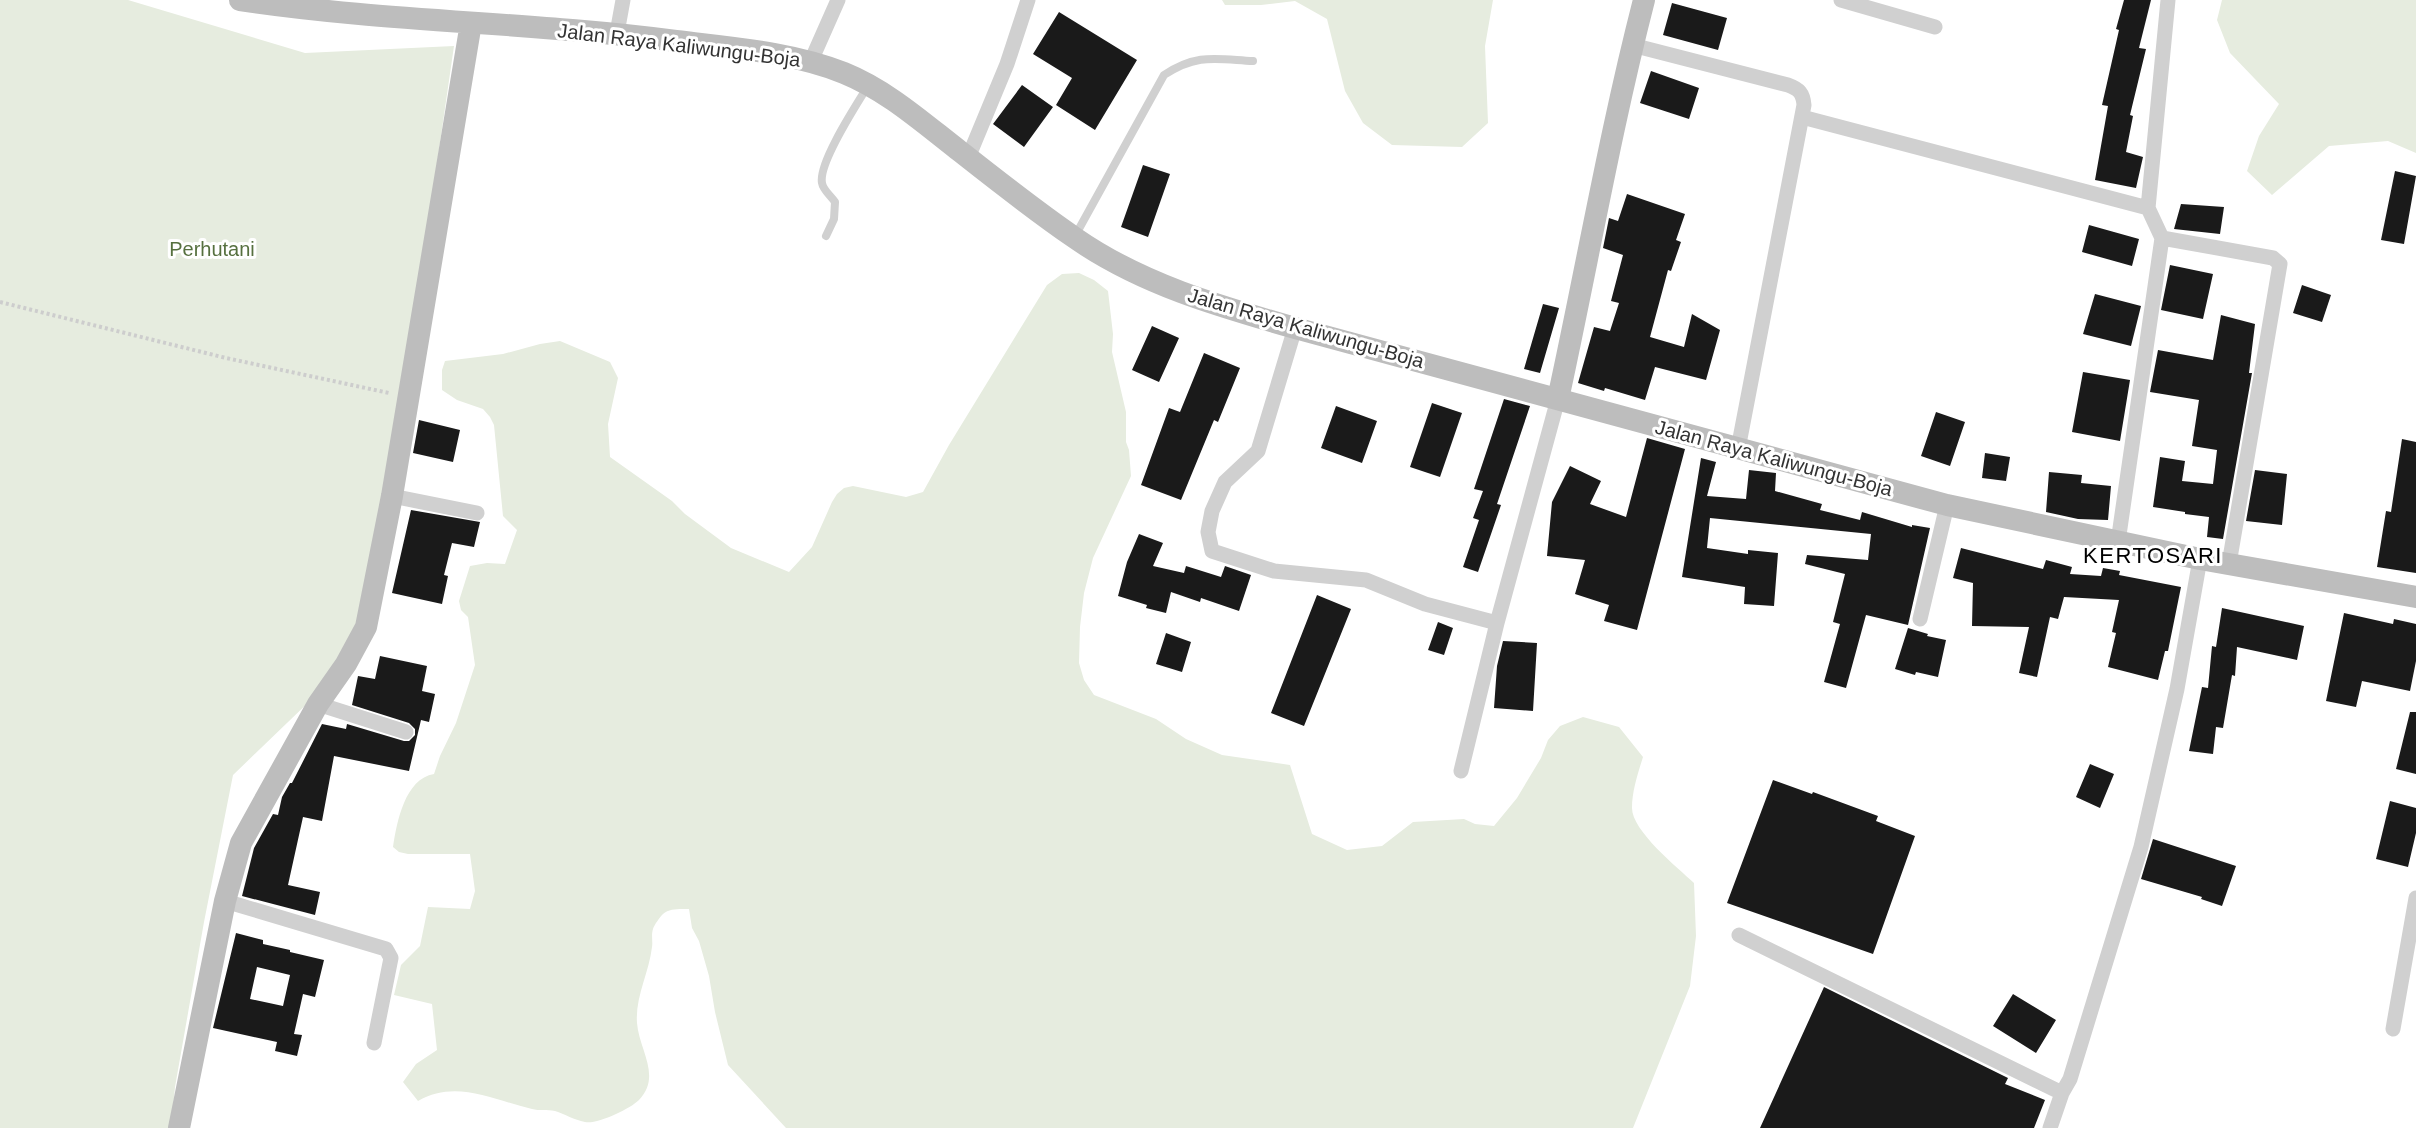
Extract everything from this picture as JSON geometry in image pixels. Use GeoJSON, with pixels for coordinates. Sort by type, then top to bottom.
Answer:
{"type":"FeatureCollection","features":[{"type":"Feature","properties":{"kind":"main road","name":"Jalan Raya Kaliwungu-Boja"},"geometry":{"type":"LineString","coordinates":[[240,0],[471,23],[617,33],[811,61],[869,85],[908,110],[1074,238],[1110,261],[1143,278],[1200,299],[1295,328],[1947,505],[2200,559],[2416,597]]}},
{"type":"Feature","properties":{"kind":"main road"},"geometry":{"type":"LineString","coordinates":[[1558,399],[1608,151],[1644,0]]}},
{"type":"Feature","properties":{"kind":"main road"},"geometry":{"type":"LineString","coordinates":[[179,1128],[225,901],[245,833],[318,704],[346,664],[366,627],[392,496],[471,23]]}},
{"type":"Feature","properties":{"kind":"street"},"geometry":{"type":"LineString","coordinates":[[617,33],[623,0]]}},
{"type":"Feature","properties":{"kind":"street"},"geometry":{"type":"LineString","coordinates":[[811,61],[838,0]]}},
{"type":"Feature","properties":{"kind":"street"},"geometry":{"type":"LineString","coordinates":[[968,158],[1007,64],[1028,0]]}},
{"type":"Feature","properties":{"kind":"street"},"geometry":{"type":"LineString","coordinates":[[1841,0],[1935,27]]}},
{"type":"Feature","properties":{"kind":"street"},"geometry":{"type":"LineString","coordinates":[[2118,542],[2162,238],[2148,208],[2169,0]]}},
{"type":"Feature","properties":{"kind":"street"},"geometry":{"type":"LineString","coordinates":[[1632,45],[1795,88],[1803,97],[1802,117],[1738,449]]}},
{"type":"Feature","properties":{"kind":"street"},"geometry":{"type":"LineString","coordinates":[[1802,117],[2148,208]]}},
{"type":"Feature","properties":{"kind":"street"},"geometry":{"type":"LineString","coordinates":[[2162,238],[2273,258],[2280,264],[2229,564]]}},
{"type":"Feature","properties":{"kind":"street"},"geometry":{"type":"LineString","coordinates":[[1295,328],[1258,451],[1225,482],[1212,511],[1208,532],[1212,551],[1274,571],[1366,580],[1425,604],[1497,623]]}},
{"type":"Feature","properties":{"kind":"street"},"geometry":{"type":"LineString","coordinates":[[1461,771],[1497,623],[1558,399]]}},
{"type":"Feature","properties":{"kind":"street"},"geometry":{"type":"LineString","coordinates":[[392,496],[477,513]]}},
{"type":"Feature","properties":{"kind":"street"},"geometry":{"type":"LineString","coordinates":[[1920,619],[1947,505]]}},
{"type":"Feature","properties":{"kind":"street"},"geometry":{"type":"LineString","coordinates":[[2050,1128],[2062,1093],[2070,1079],[2141,847],[2177,689],[2200,559]]}},
{"type":"Feature","properties":{"kind":"street"},"geometry":{"type":"LineString","coordinates":[[318,704],[406,732]]}},
{"type":"Feature","properties":{"kind":"street"},"geometry":{"type":"LineString","coordinates":[[2394,1029],[2416,898]]}},
{"type":"Feature","properties":{"kind":"street"},"geometry":{"type":"LineString","coordinates":[[225,901],[386,949],[391,957],[374,1043]]}},
{"type":"Feature","properties":{"kind":"street"},"geometry":{"type":"LineString","coordinates":[[1739,935],[2062,1093]]}},
{"type":"Feature","properties":{"kind":"lane"},"geometry":{"type":"LineString","coordinates":[[1074,238],[1164,75],[1182,63],[1200,58],[1253,61]]}},
{"type":"Feature","properties":{"kind":"lane"},"geometry":{"type":"LineString","coordinates":[[826,236],[834,219],[835,202],[822,186],[821,178],[837,135],[869,85]]}},
{"type":"Feature","properties":{"kind":"path"},"geometry":{"type":"LineString","coordinates":[[0,302],[226,357],[407,396]]}},
{"type":"Feature","properties":{"kind":"green space","name":"Perhutani"},"geometry":{"type":"Polygon","coordinates":[[[0,0],[128,0],[305,53],[454,46],[367,646],[233,775],[175,1087],[171,1128],[0,1128],[0,0]]]}},
{"type":"Feature","properties":{"kind":"green space"},"geometry":{"type":"Polygon","coordinates":[[[1222,0],[1493,0],[1485,46],[1488,123],[1462,147],[1392,145],[1363,123],[1345,91],[1327,19],[1295,1],[1261,5],[1225,5],[1222,0]]]}},
{"type":"Feature","properties":{"kind":"green space"},"geometry":{"type":"Polygon","coordinates":[[[2222,0],[2416,0],[2416,153],[2388,141],[2329,146],[2272,195],[2247,171],[2259,136],[2279,104],[2230,53],[2217,20],[2222,0]]]}},
{"type":"Feature","properties":{"kind":"green space"},"geometry":{"type":"Polygon","coordinates":[[[1079,273],[1094,280],[1108,291],[1113,334],[1112,352],[1126,412],[1126,442],[1129,450],[1131,476],[1093,558],[1084,593],[1079,663],[1084,680],[1094,695],[1156,719],[1186,739],[1222,755],[1290,765],[1312,834],[1347,850],[1382,846],[1413,822],[1464,819],[1475,824],[1494,826],[1517,798],[1541,758],[1548,740],[1560,726],[1583,717],[1619,727],[1643,757],[1633,795],[1634,817],[1647,838],[1694,883],[1696,936],[1690,986],[1633,1128],[786,1128],[728,1065],[709,976],[699,941],[692,928],[689,909],[675,909],[666,912],[653,929],[650,957],[637,1013],[649,1082],[646,1091],[635,1104],[613,1116],[585,1122],[555,1111],[535,1110],[460,1091],[432,1095],[418,1101],[403,1082],[416,1064],[437,1050],[432,1004],[394,995],[401,965],[420,946],[428,907],[470,909],[475,891],[470,854],[408,854],[399,852],[393,847],[404,803],[416,784],[434,774],[456,723],[475,665],[468,617],[461,610],[459,601],[470,566],[487,563],[505,564],[517,530],[503,516],[494,425],[483,409],[457,400],[442,390],[442,370],[445,361],[503,354],[560,341],[610,362],[618,378],[608,424],[610,457],[672,501],[685,514],[731,548],[789,572],[812,547],[832,502],[844,488],[853,486],[906,497],[923,492],[949,445],[1047,285],[1062,274],[1079,273]]]}},
{"type":"Feature","properties":{"kind":"building"},"geometry":{"type":"Polygon","coordinates":[[[2124,0],[2151,0],[2139,48],[2146,49],[2130,115],[2133,116],[2126,152],[2143,157],[2136,188],[2095,180],[2108,106],[2102,105],[2119,30],[2116,29],[2124,0]]]}},
{"type":"Feature","properties":{"kind":"building"},"geometry":{"type":"Polygon","coordinates":[[[1672,3],[1727,18],[1718,50],[1663,35],[1672,3]]]}},
{"type":"Feature","properties":{"kind":"building"},"geometry":{"type":"Polygon","coordinates":[[[1059,12],[1137,60],[1095,130],[1056,105],[1072,78],[1033,54],[1059,12]]]}},
{"type":"Feature","properties":{"kind":"building"},"geometry":{"type":"Polygon","coordinates":[[[1651,71],[1699,88],[1689,119],[1640,103],[1651,71]]]}},
{"type":"Feature","properties":{"kind":"building"},"geometry":{"type":"Polygon","coordinates":[[[1022,85],[1053,107],[1024,147],[993,124],[1022,85]]]}},
{"type":"Feature","properties":{"kind":"building"},"geometry":{"type":"Polygon","coordinates":[[[1143,165],[1170,174],[1148,237],[1121,227],[1143,165]]]}},
{"type":"Feature","properties":{"kind":"building"},"geometry":{"type":"Polygon","coordinates":[[[2395,171],[2416,176],[2404,244],[2381,240],[2395,171]]]}},
{"type":"Feature","properties":{"kind":"building"},"geometry":{"type":"Polygon","coordinates":[[[1627,194],[1685,214],[1676,240],[1681,242],[1671,271],[1668,270],[1650,337],[1684,347],[1692,314],[1720,330],[1706,380],[1655,367],[1645,400],[1578,383],[1594,327],[1610,331],[1619,303],[1611,301],[1623,255],[1603,248],[1609,218],[1618,221],[1627,194]]]}},
{"type":"Feature","properties":{"kind":"building"},"geometry":{"type":"Polygon","coordinates":[[[2181,204],[2224,207],[2220,234],[2174,229],[2181,204]]]}},
{"type":"Feature","properties":{"kind":"building"},"geometry":{"type":"Polygon","coordinates":[[[2089,225],[2139,239],[2132,266],[2082,252],[2089,225]]]}},
{"type":"Feature","properties":{"kind":"building"},"geometry":{"type":"Polygon","coordinates":[[[2170,265],[2213,274],[2203,319],[2161,310],[2170,265]]]}},
{"type":"Feature","properties":{"kind":"building"},"geometry":{"type":"Polygon","coordinates":[[[2302,285],[2331,295],[2322,322],[2293,313],[2302,285]]]}},
{"type":"Feature","properties":{"kind":"building"},"geometry":{"type":"Polygon","coordinates":[[[2095,294],[2141,306],[2131,346],[2083,334],[2095,294]]]}},
{"type":"Feature","properties":{"kind":"building"},"geometry":{"type":"Polygon","coordinates":[[[1543,304],[1559,308],[1540,373],[1524,369],[1543,304]]]}},
{"type":"Feature","properties":{"kind":"building"},"geometry":{"type":"Polygon","coordinates":[[[2221,315],[2255,324],[2249,373],[2252,373],[2223,539],[2207,537],[2209,517],[2153,507],[2160,457],[2185,461],[2182,481],[2213,484],[2217,450],[2192,446],[2199,400],[2150,392],[2158,350],[2213,360],[2221,315]]]}},
{"type":"Feature","properties":{"kind":"building"},"geometry":{"type":"Polygon","coordinates":[[[1152,326],[1179,338],[1159,382],[1132,370],[1152,326]]]}},
{"type":"Feature","properties":{"kind":"building"},"geometry":{"type":"Polygon","coordinates":[[[1204,353],[1240,368],[1218,422],[1214,420],[1181,500],[1141,485],[1169,408],[1180,412],[1204,353]]]}},
{"type":"Feature","properties":{"kind":"building"},"geometry":{"type":"Polygon","coordinates":[[[2083,372],[2130,380],[2120,441],[2072,432],[2083,372]]]}},
{"type":"Feature","properties":{"kind":"building"},"geometry":{"type":"Polygon","coordinates":[[[1504,399],[1530,406],[1497,504],[1501,505],[1478,572],[1463,567],[1479,520],[1473,518],[1483,491],[1474,489],[1504,399]]]}},
{"type":"Feature","properties":{"kind":"building"},"geometry":{"type":"Polygon","coordinates":[[[1432,403],[1462,413],[1440,477],[1410,467],[1432,403]]]}},
{"type":"Feature","properties":{"kind":"building"},"geometry":{"type":"Polygon","coordinates":[[[1336,406],[1377,421],[1362,463],[1321,448],[1336,406]]]}},
{"type":"Feature","properties":{"kind":"building"},"geometry":{"type":"Polygon","coordinates":[[[1936,412],[1965,422],[1950,466],[1921,456],[1936,412]]]}},
{"type":"Feature","properties":{"kind":"building"},"geometry":{"type":"Polygon","coordinates":[[[419,420],[460,430],[453,462],[413,453],[419,420]]]}},
{"type":"Feature","properties":{"kind":"building"},"geometry":{"type":"Polygon","coordinates":[[[1647,438],[1685,449],[1637,630],[1604,621],[1609,605],[1575,594],[1585,560],[1547,556],[1552,502],[1570,466],[1601,481],[1590,504],[1626,517],[1647,438]]]}},
{"type":"Feature","properties":{"kind":"building"},"geometry":{"type":"Polygon","coordinates":[[[2402,439],[2416,442],[2416,573],[2377,567],[2386,511],[2391,512],[2402,439]]]}},
{"type":"Feature","properties":{"kind":"building"},"geometry":{"type":"Polygon","coordinates":[[[1985,453],[2010,457],[2006,481],[1982,478],[1985,453]]]}},
{"type":"Feature","properties":{"kind":"building"},"geometry":{"type":"Polygon","coordinates":[[[1701,458],[1716,462],[1707,496],[1746,499],[1749,470],[1776,473],[1775,491],[1822,504],[1820,510],[1860,520],[1862,512],[1912,527],[1912,525],[1930,528],[1908,625],[1866,615],[1846,688],[1824,682],[1840,624],[1833,622],[1845,574],[1805,564],[1807,555],[1868,560],[1871,534],[1710,518],[1707,548],[1748,554],[1748,550],[1778,553],[1774,606],[1744,604],[1745,587],[1682,577],[1701,458]]]}},
{"type":"Feature","properties":{"kind":"building"},"geometry":{"type":"Polygon","coordinates":[[[2255,470],[2287,474],[2282,525],[2246,521],[2255,470]]]}},
{"type":"Feature","properties":{"kind":"building"},"geometry":{"type":"Polygon","coordinates":[[[2049,472],[2082,475],[2081,483],[2111,486],[2108,520],[2078,519],[2046,512],[2049,472]]]}},
{"type":"Feature","properties":{"kind":"building"},"geometry":{"type":"Polygon","coordinates":[[[411,510],[480,522],[474,547],[452,543],[444,575],[448,576],[442,604],[392,593],[411,510]]]}},
{"type":"Feature","properties":{"kind":"building"},"geometry":{"type":"Polygon","coordinates":[[[1139,534],[1163,543],[1153,566],[1184,573],[1186,566],[1221,577],[1225,566],[1251,575],[1239,611],[1201,598],[1200,602],[1171,592],[1166,613],[1146,608],[1147,605],[1118,596],[1127,562],[1139,534]]]}},
{"type":"Feature","properties":{"kind":"building"},"geometry":{"type":"Polygon","coordinates":[[[1961,548],[2043,569],[2046,560],[2072,567],[2070,574],[2101,576],[2103,568],[2120,571],[2119,575],[2181,587],[2168,651],[2165,651],[2158,680],[2108,667],[2116,633],[2112,632],[2119,600],[2064,597],[2058,619],[2050,617],[2037,677],[2019,673],[2029,627],[1972,626],[1973,583],[1953,578],[1961,548]]]}},
{"type":"Feature","properties":{"kind":"building"},"geometry":{"type":"Polygon","coordinates":[[[1317,595],[1351,609],[1304,726],[1271,713],[1317,595]]]}},
{"type":"Feature","properties":{"kind":"building"},"geometry":{"type":"Polygon","coordinates":[[[2222,608],[2304,626],[2297,660],[2237,647],[2235,676],[2232,675],[2223,728],[2216,727],[2213,754],[2189,751],[2202,687],[2208,688],[2212,646],[2216,647],[2222,608]]]}},
{"type":"Feature","properties":{"kind":"building"},"geometry":{"type":"Polygon","coordinates":[[[2344,613],[2393,624],[2394,619],[2416,624],[2416,661],[2410,691],[2362,681],[2356,707],[2326,701],[2344,613]]]}},
{"type":"Feature","properties":{"kind":"building"},"geometry":{"type":"Polygon","coordinates":[[[1438,622],[1453,628],[1444,655],[1428,650],[1438,622]]]}},
{"type":"Feature","properties":{"kind":"building"},"geometry":{"type":"Polygon","coordinates":[[[1908,628],[1928,634],[1927,636],[1946,640],[1938,677],[1916,672],[1915,675],[1895,669],[1908,628]]]}},
{"type":"Feature","properties":{"kind":"building"},"geometry":{"type":"Polygon","coordinates":[[[1166,633],[1191,642],[1182,672],[1156,664],[1166,633]]]}},
{"type":"Feature","properties":{"kind":"building"},"geometry":{"type":"Polygon","coordinates":[[[1503,641],[1537,643],[1533,711],[1494,708],[1497,666],[1503,641]]]}},
{"type":"Feature","properties":{"kind":"building"},"geometry":{"type":"Polygon","coordinates":[[[380,656],[427,666],[422,691],[435,694],[429,722],[421,720],[409,771],[334,756],[322,821],[303,817],[288,885],[320,892],[315,915],[242,896],[254,848],[273,814],[278,815],[282,797],[292,783],[322,724],[346,729],[347,724],[404,741],[409,741],[415,735],[415,729],[409,723],[352,705],[358,676],[375,679],[380,656]]]}},
{"type":"Feature","properties":{"kind":"building"},"geometry":{"type":"Polygon","coordinates":[[[2410,712],[2416,712],[2416,774],[2396,769],[2410,712]]]}},
{"type":"Feature","properties":{"kind":"building"},"geometry":{"type":"Polygon","coordinates":[[[2090,764],[2114,774],[2100,808],[2076,797],[2090,764]]]}},
{"type":"Feature","properties":{"kind":"building"},"geometry":{"type":"Polygon","coordinates":[[[1773,780],[1878,816],[1876,821],[1915,836],[1873,954],[1727,903],[1773,780]]]}},
{"type":"Feature","properties":{"kind":"building"},"geometry":{"type":"Polygon","coordinates":[[[2390,801],[2416,808],[2416,833],[2408,867],[2376,859],[2390,801]]]}},
{"type":"Feature","properties":{"kind":"building"},"geometry":{"type":"Polygon","coordinates":[[[2153,839],[2236,866],[2222,906],[2201,899],[2202,897],[2141,879],[2153,839]]]}},
{"type":"Feature","properties":{"kind":"building"},"geometry":{"type":"Polygon","coordinates":[[[236,933],[263,940],[263,944],[324,960],[315,997],[303,994],[294,1034],[302,1035],[297,1056],[275,1051],[277,1042],[213,1028],[236,933]],[[257,967],[250,999],[283,1006],[290,975],[257,967]]]}},
{"type":"Feature","properties":{"kind":"building"},"geometry":{"type":"Polygon","coordinates":[[[1824,987],[2008,1078],[2005,1084],[2045,1100],[2034,1128],[1760,1128],[1824,987]]]}},
{"type":"Feature","properties":{"kind":"building"},"geometry":{"type":"Polygon","coordinates":[[[2013,994],[2056,1020],[2036,1053],[1993,1026],[2013,994]]]}},
{"type":"Feature","properties":{"kind":"district","name":"KERTOSARI"},"geometry":{"type":"Point","coordinates":[2153,555]}}]}
